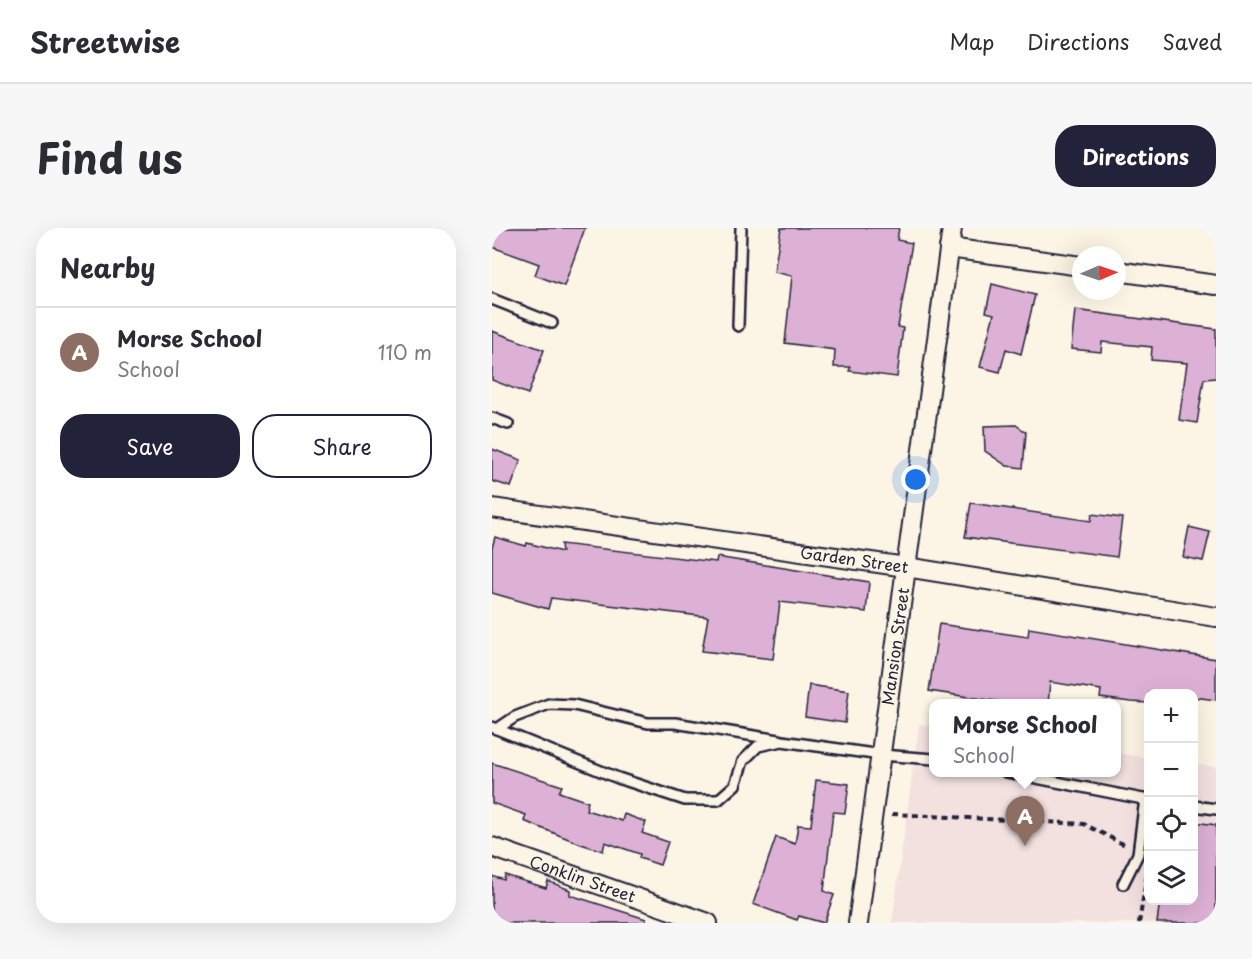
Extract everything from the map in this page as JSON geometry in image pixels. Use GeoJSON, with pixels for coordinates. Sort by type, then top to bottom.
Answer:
{"type":"FeatureCollection","features":[{"type":"Feature","properties":{"kind":"street","name":"Mansion Street"},"geometry":{"type":"LineString","coordinates":[[858,923],[952,228]]}},
{"type":"Feature","properties":{"kind":"street"},"geometry":{"type":"LineString","coordinates":[[949,248],[1072,265]]}},
{"type":"Feature","properties":{"kind":"street"},"geometry":{"type":"LineString","coordinates":[[1126,272],[1216,285]]}},
{"type":"Feature","properties":{"kind":"street","name":"Garden Street"},"geometry":{"type":"LineString","coordinates":[[492,508],[906,567],[1216,617]]}},
{"type":"Feature","properties":{"kind":"street","name":"Conklin Street"},"geometry":{"type":"LineString","coordinates":[[492,847],[708,923]]}},
{"type":"Feature","properties":{"kind":"lane"},"geometry":{"type":"LineString","coordinates":[[738,326],[741,228]]}},
{"type":"Feature","properties":{"kind":"lane"},"geometry":{"type":"LineString","coordinates":[[492,299],[552,323]]}},
{"type":"Feature","properties":{"kind":"lane"},"geometry":{"type":"LineString","coordinates":[[492,418],[508,424]]}},
{"type":"Feature","properties":{"kind":"lane"},"geometry":{"type":"LineString","coordinates":[[494,728],[549,704],[574,705],[648,723],[675,723],[881,755],[929,759]]}},
{"type":"Feature","properties":{"kind":"lane"},"geometry":{"type":"LineString","coordinates":[[494,728],[618,778],[685,800],[718,800],[735,785],[743,760],[758,746],[782,741]]}},
{"type":"Feature","properties":{"kind":"lane"},"geometry":{"type":"LineString","coordinates":[[1031,777],[1144,799]]}},
{"type":"Feature","properties":{"kind":"lane"},"geometry":{"type":"LineString","coordinates":[[1198,807],[1216,809]]}},
{"type":"Feature","properties":{"kind":"lane"},"geometry":{"type":"LineString","coordinates":[[1122,884],[1138,854],[1144,818]]}},
{"type":"Feature","properties":{"kind":"path"},"geometry":{"type":"LineString","coordinates":[[873,813],[1084,824],[1100,830],[1138,854]]}},
{"type":"Feature","properties":{"kind":"path"},"geometry":{"type":"LineString","coordinates":[[1139,923],[1144,891]]}},
{"type":"Feature","properties":{"kind":"shaded area"},"geometry":{"type":"Polygon","coordinates":[[[919,724],[929,725],[929,777],[1121,777],[1121,754],[1144,757],[1144,905],[1198,905],[1198,765],[1216,767],[1216,923],[892,923],[919,724]]]}},
{"type":"Feature","properties":{"kind":"building"},"geometry":{"type":"Polygon","coordinates":[[[492,228],[585,228],[564,286],[535,275],[539,264],[492,247],[492,228]]]}},
{"type":"Feature","properties":{"kind":"building"},"geometry":{"type":"Polygon","coordinates":[[[781,228],[899,228],[897,240],[912,243],[898,327],[903,328],[897,377],[849,371],[851,367],[834,367],[835,350],[785,343],[792,276],[774,272],[781,228]]]}},
{"type":"Feature","properties":{"kind":"building"},"geometry":{"type":"Polygon","coordinates":[[[992,284],[1035,295],[1021,354],[1006,349],[1000,372],[980,367],[994,314],[986,312],[992,284]]]}},
{"type":"Feature","properties":{"kind":"building"},"geometry":{"type":"Polygon","coordinates":[[[1075,310],[1216,329],[1216,378],[1204,379],[1197,423],[1179,420],[1187,363],[1151,360],[1152,347],[1102,342],[1101,352],[1071,349],[1075,310]]]}},
{"type":"Feature","properties":{"kind":"building"},"geometry":{"type":"Polygon","coordinates":[[[492,331],[544,350],[528,394],[492,380],[492,331]]]}},
{"type":"Feature","properties":{"kind":"building"},"geometry":{"type":"Polygon","coordinates":[[[1016,425],[1026,432],[1023,468],[1007,466],[985,451],[984,426],[1016,425]]]}},
{"type":"Feature","properties":{"kind":"building"},"geometry":{"type":"Polygon","coordinates":[[[492,449],[521,460],[511,487],[492,481],[492,449]]]}},
{"type":"Feature","properties":{"kind":"building"},"geometry":{"type":"Polygon","coordinates":[[[971,503],[1091,521],[1092,514],[1122,518],[1117,557],[965,537],[971,503]]]}},
{"type":"Feature","properties":{"kind":"building"},"geometry":{"type":"Polygon","coordinates":[[[1189,527],[1210,532],[1203,561],[1183,557],[1189,527]]]}},
{"type":"Feature","properties":{"kind":"building"},"geometry":{"type":"Polygon","coordinates":[[[495,537],[526,546],[527,543],[562,552],[561,544],[716,562],[717,557],[869,582],[866,612],[780,602],[773,659],[702,651],[708,617],[551,598],[548,609],[492,593],[492,548],[495,537]]]}},
{"type":"Feature","properties":{"kind":"building"},"geometry":{"type":"Polygon","coordinates":[[[939,624],[1028,637],[1029,628],[1216,659],[1216,700],[1198,698],[1198,689],[1144,689],[1144,703],[1131,702],[1100,698],[1101,690],[1050,682],[1048,699],[982,699],[929,691],[939,624]]]}},
{"type":"Feature","properties":{"kind":"building"},"geometry":{"type":"Polygon","coordinates":[[[809,685],[849,691],[845,723],[805,717],[809,685]]]}},
{"type":"Feature","properties":{"kind":"building"},"geometry":{"type":"Polygon","coordinates":[[[492,763],[562,786],[559,792],[588,802],[586,810],[622,821],[624,814],[646,822],[642,833],[668,842],[660,865],[639,858],[640,854],[605,842],[603,851],[581,844],[524,821],[526,815],[492,803],[492,763]]]}},
{"type":"Feature","properties":{"kind":"building"},"geometry":{"type":"Polygon","coordinates":[[[816,780],[849,784],[845,813],[833,812],[824,891],[834,895],[824,923],[799,916],[797,920],[753,904],[776,837],[795,844],[798,825],[811,826],[816,780]]]}},
{"type":"Feature","properties":{"kind":"building"},"geometry":{"type":"Polygon","coordinates":[[[1198,823],[1216,825],[1216,923],[1157,923],[1159,905],[1198,905],[1198,823]]]}},
{"type":"Feature","properties":{"kind":"building"},"geometry":{"type":"Polygon","coordinates":[[[505,875],[546,888],[548,881],[570,890],[570,895],[646,919],[645,923],[492,923],[492,876],[504,880],[505,875]]]}},
{"type":"Feature","properties":{"kind":"place","name":"Morse School"},"geometry":{"type":"Point","coordinates":[1025,846]}}]}
